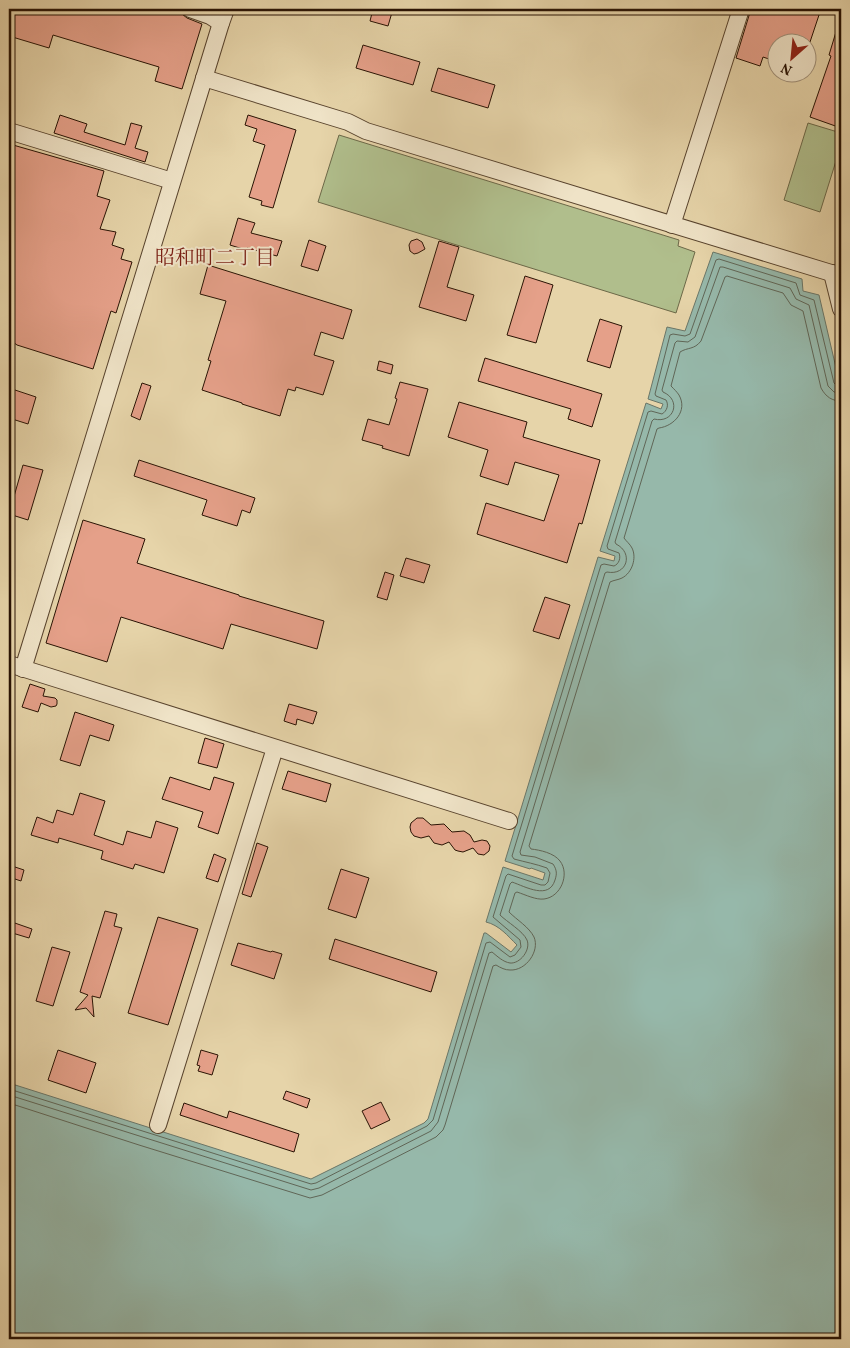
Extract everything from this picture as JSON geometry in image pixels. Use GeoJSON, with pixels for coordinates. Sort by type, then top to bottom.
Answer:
{"type":"FeatureCollection","features":[{"type":"Feature","properties":{"kind":"street"},"geometry":{"type":"LineString","coordinates":[[190,9],[210,16],[223,16],[16,666],[509,821]]}},
{"type":"Feature","properties":{"kind":"street"},"geometry":{"type":"LineString","coordinates":[[672,225],[741,9]]}},
{"type":"Feature","properties":{"kind":"street"},"geometry":{"type":"LineString","coordinates":[[204,78],[348,122],[366,131],[837,274],[841,309]]}},
{"type":"Feature","properties":{"kind":"street"},"geometry":{"type":"LineString","coordinates":[[9,131],[172,181]]}},
{"type":"Feature","properties":{"kind":"street"},"geometry":{"type":"LineString","coordinates":[[158,1125],[275,748]]}},
{"type":"Feature","properties":{"kind":"green space"},"geometry":{"type":"Polygon","coordinates":[[[808,123],[841,133],[841,145],[820,212],[784,200],[808,123]]]}},
{"type":"Feature","properties":{"kind":"green space"},"geometry":{"type":"Polygon","coordinates":[[[339,135],[679,240],[678,246],[695,252],[676,313],[318,202],[339,135]]]}},
{"type":"Feature","properties":{"kind":"water"},"geometry":{"type":"Polygon","coordinates":[[[713,252],[802,279],[803,291],[819,295],[841,386],[841,1339],[9,1339],[9,1083],[311,1179],[424,1123],[428,1119],[484,933],[511,952],[517,945],[499,928],[486,922],[503,867],[543,880],[545,873],[505,861],[598,557],[614,561],[615,556],[600,551],[646,403],[661,409],[663,404],[648,399],[667,327],[685,331],[713,252]]]}},
{"type":"Feature","properties":{"kind":"building"},"geometry":{"type":"Polygon","coordinates":[[[9,9],[165,9],[182,14],[202,24],[182,89],[155,81],[159,67],[53,35],[49,48],[9,36],[9,9]]]}},
{"type":"Feature","properties":{"kind":"building"},"geometry":{"type":"Polygon","coordinates":[[[373,9],[393,9],[388,26],[370,21],[373,9]]]}},
{"type":"Feature","properties":{"kind":"building"},"geometry":{"type":"Polygon","coordinates":[[[751,9],[821,9],[813,32],[768,32],[768,59],[763,57],[760,66],[736,58],[751,9]]]}},
{"type":"Feature","properties":{"kind":"building"},"geometry":{"type":"Polygon","coordinates":[[[839,22],[841,23],[841,128],[810,117],[831,56],[829,55],[839,22]]]}},
{"type":"Feature","properties":{"kind":"building"},"geometry":{"type":"Polygon","coordinates":[[[363,45],[420,62],[413,85],[356,68],[363,45]]]}},
{"type":"Feature","properties":{"kind":"building"},"geometry":{"type":"Polygon","coordinates":[[[438,68],[495,85],[488,108],[431,91],[438,68]]]}},
{"type":"Feature","properties":{"kind":"building"},"geometry":{"type":"Polygon","coordinates":[[[60,115],[87,124],[84,132],[125,145],[131,123],[142,126],[135,148],[148,152],[145,162],[54,133],[60,115]]]}},
{"type":"Feature","properties":{"kind":"building"},"geometry":{"type":"Polygon","coordinates":[[[248,115],[296,130],[273,208],[261,205],[262,201],[249,197],[265,145],[253,141],[257,129],[245,125],[248,115]]]}},
{"type":"Feature","properties":{"kind":"building"},"geometry":{"type":"Polygon","coordinates":[[[13,145],[104,171],[97,196],[110,200],[100,229],[116,232],[112,245],[124,249],[121,259],[132,262],[116,313],[111,311],[93,369],[17,345],[9,339],[9,160],[13,145]]]}},
{"type":"Feature","properties":{"kind":"building"},"geometry":{"type":"Polygon","coordinates":[[[238,218],[255,223],[251,233],[282,241],[277,256],[230,245],[238,218]]]}},
{"type":"Feature","properties":{"kind":"building"},"geometry":{"type":"Polygon","coordinates":[[[417,239],[422,242],[425,249],[414,254],[410,251],[409,245],[411,241],[417,239]]]}},
{"type":"Feature","properties":{"kind":"building"},"geometry":{"type":"Polygon","coordinates":[[[309,240],[326,246],[318,271],[301,266],[309,240]]]}},
{"type":"Feature","properties":{"kind":"building"},"geometry":{"type":"Polygon","coordinates":[[[439,241],[459,247],[447,287],[474,295],[466,321],[419,307],[439,241]]]}},
{"type":"Feature","properties":{"kind":"building"},"geometry":{"type":"Polygon","coordinates":[[[208,265],[352,310],[343,339],[321,332],[314,355],[334,361],[323,395],[296,387],[295,391],[288,389],[280,416],[202,390],[211,361],[208,360],[226,301],[200,294],[208,265]]]}},
{"type":"Feature","properties":{"kind":"building"},"geometry":{"type":"Polygon","coordinates":[[[525,276],[553,285],[536,343],[507,335],[525,276]]]}},
{"type":"Feature","properties":{"kind":"building"},"geometry":{"type":"Polygon","coordinates":[[[600,319],[622,326],[610,368],[587,361],[600,319]]]}},
{"type":"Feature","properties":{"kind":"building"},"geometry":{"type":"Polygon","coordinates":[[[485,358],[602,394],[592,427],[568,419],[571,409],[478,381],[485,358]]]}},
{"type":"Feature","properties":{"kind":"building"},"geometry":{"type":"Polygon","coordinates":[[[379,361],[393,365],[391,374],[377,370],[379,361]]]}},
{"type":"Feature","properties":{"kind":"building"},"geometry":{"type":"Polygon","coordinates":[[[400,382],[428,389],[409,456],[362,440],[368,419],[389,425],[400,382]]]}},
{"type":"Feature","properties":{"kind":"building"},"geometry":{"type":"Polygon","coordinates":[[[142,383],[151,386],[140,420],[131,416],[142,383]]]}},
{"type":"Feature","properties":{"kind":"building"},"geometry":{"type":"Polygon","coordinates":[[[9,388],[36,397],[28,424],[9,418],[9,388]]]}},
{"type":"Feature","properties":{"kind":"building"},"geometry":{"type":"Polygon","coordinates":[[[459,402],[527,422],[523,437],[600,460],[582,524],[579,523],[567,563],[477,534],[486,503],[544,521],[559,475],[515,462],[508,485],[480,476],[488,450],[448,437],[459,402]]]}},
{"type":"Feature","properties":{"kind":"building"},"geometry":{"type":"Polygon","coordinates":[[[139,460],[255,498],[250,513],[242,510],[237,526],[202,515],[207,500],[134,476],[139,460]]]}},
{"type":"Feature","properties":{"kind":"building"},"geometry":{"type":"Polygon","coordinates":[[[23,465],[43,470],[28,520],[9,514],[23,465]]]}},
{"type":"Feature","properties":{"kind":"building"},"geometry":{"type":"Polygon","coordinates":[[[83,520],[145,539],[137,563],[324,621],[317,649],[231,624],[223,649],[121,617],[107,662],[46,643],[83,520]]]}},
{"type":"Feature","properties":{"kind":"building"},"geometry":{"type":"Polygon","coordinates":[[[406,558],[430,565],[424,583],[400,576],[406,558]]]}},
{"type":"Feature","properties":{"kind":"building"},"geometry":{"type":"Polygon","coordinates":[[[385,572],[394,575],[387,600],[377,597],[385,572]]]}},
{"type":"Feature","properties":{"kind":"building"},"geometry":{"type":"Polygon","coordinates":[[[545,597],[570,605],[559,639],[533,631],[545,597]]]}},
{"type":"Feature","properties":{"kind":"building"},"geometry":{"type":"Polygon","coordinates":[[[30,684],[45,689],[43,696],[55,698],[57,700],[56,706],[51,707],[41,703],[38,712],[22,707],[30,684]]]}},
{"type":"Feature","properties":{"kind":"building"},"geometry":{"type":"Polygon","coordinates":[[[289,704],[317,712],[313,724],[297,719],[296,725],[284,721],[289,704]]]}},
{"type":"Feature","properties":{"kind":"building"},"geometry":{"type":"Polygon","coordinates":[[[75,712],[114,725],[109,741],[90,735],[80,766],[60,760],[75,712]]]}},
{"type":"Feature","properties":{"kind":"building"},"geometry":{"type":"Polygon","coordinates":[[[205,738],[224,744],[217,768],[198,763],[205,738]]]}},
{"type":"Feature","properties":{"kind":"building"},"geometry":{"type":"Polygon","coordinates":[[[288,771],[331,784],[326,802],[282,789],[288,771]]]}},
{"type":"Feature","properties":{"kind":"building"},"geometry":{"type":"Polygon","coordinates":[[[170,777],[210,790],[214,777],[234,783],[218,834],[198,827],[203,812],[162,799],[170,777]]]}},
{"type":"Feature","properties":{"kind":"building"},"geometry":{"type":"Polygon","coordinates":[[[80,793],[105,801],[94,835],[123,845],[127,831],[151,838],[156,821],[178,828],[164,873],[135,864],[133,869],[101,859],[103,851],[59,838],[58,843],[31,835],[37,817],[53,823],[57,810],[73,815],[80,793]]]}},
{"type":"Feature","properties":{"kind":"building"},"geometry":{"type":"Polygon","coordinates":[[[417,818],[423,818],[431,825],[444,824],[452,832],[464,831],[470,835],[474,842],[487,841],[490,846],[489,851],[484,855],[478,854],[473,848],[463,852],[455,850],[449,842],[442,845],[434,843],[429,836],[421,838],[414,836],[410,827],[411,823],[417,818]]]}},
{"type":"Feature","properties":{"kind":"building"},"geometry":{"type":"Polygon","coordinates":[[[257,843],[268,847],[251,897],[242,894],[257,843]]]}},
{"type":"Feature","properties":{"kind":"building"},"geometry":{"type":"Polygon","coordinates":[[[214,854],[226,859],[218,882],[206,878],[214,854]]]}},
{"type":"Feature","properties":{"kind":"building"},"geometry":{"type":"Polygon","coordinates":[[[9,865],[24,870],[21,881],[9,877],[9,865]]]}},
{"type":"Feature","properties":{"kind":"building"},"geometry":{"type":"Polygon","coordinates":[[[341,869],[369,878],[356,918],[328,909],[341,869]]]}},
{"type":"Feature","properties":{"kind":"building"},"geometry":{"type":"Polygon","coordinates":[[[105,911],[117,914],[114,926],[122,928],[100,998],[92,996],[94,1017],[86,1008],[75,1010],[88,995],[80,992],[105,911]]]}},
{"type":"Feature","properties":{"kind":"building"},"geometry":{"type":"Polygon","coordinates":[[[158,917],[198,929],[168,1025],[128,1013],[158,917]]]}},
{"type":"Feature","properties":{"kind":"building"},"geometry":{"type":"Polygon","coordinates":[[[9,921],[32,929],[29,938],[9,932],[9,921]]]}},
{"type":"Feature","properties":{"kind":"building"},"geometry":{"type":"Polygon","coordinates":[[[335,939],[437,972],[431,992],[329,959],[335,939]]]}},
{"type":"Feature","properties":{"kind":"building"},"geometry":{"type":"Polygon","coordinates":[[[238,943],[282,954],[274,979],[231,965],[238,943]]]}},
{"type":"Feature","properties":{"kind":"building"},"geometry":{"type":"Polygon","coordinates":[[[52,947],[70,952],[53,1006],[36,1001],[52,947]]]}},
{"type":"Feature","properties":{"kind":"building"},"geometry":{"type":"Polygon","coordinates":[[[58,1050],[96,1063],[86,1093],[48,1080],[58,1050]]]}},
{"type":"Feature","properties":{"kind":"building"},"geometry":{"type":"Polygon","coordinates":[[[201,1050],[218,1055],[212,1075],[198,1071],[200,1066],[197,1065],[201,1050]]]}},
{"type":"Feature","properties":{"kind":"building"},"geometry":{"type":"Polygon","coordinates":[[[286,1091],[310,1099],[307,1108],[283,1099],[286,1091]]]}},
{"type":"Feature","properties":{"kind":"building"},"geometry":{"type":"Polygon","coordinates":[[[381,1102],[390,1120],[371,1129],[362,1111],[381,1102]]]}},
{"type":"Feature","properties":{"kind":"building"},"geometry":{"type":"Polygon","coordinates":[[[184,1103],[227,1118],[229,1111],[299,1134],[294,1152],[180,1115],[184,1103]]]}},
{"type":"Feature","properties":{"kind":"district","name":"昭和町二丁目"},"geometry":{"type":"Point","coordinates":[215,259]}}]}
